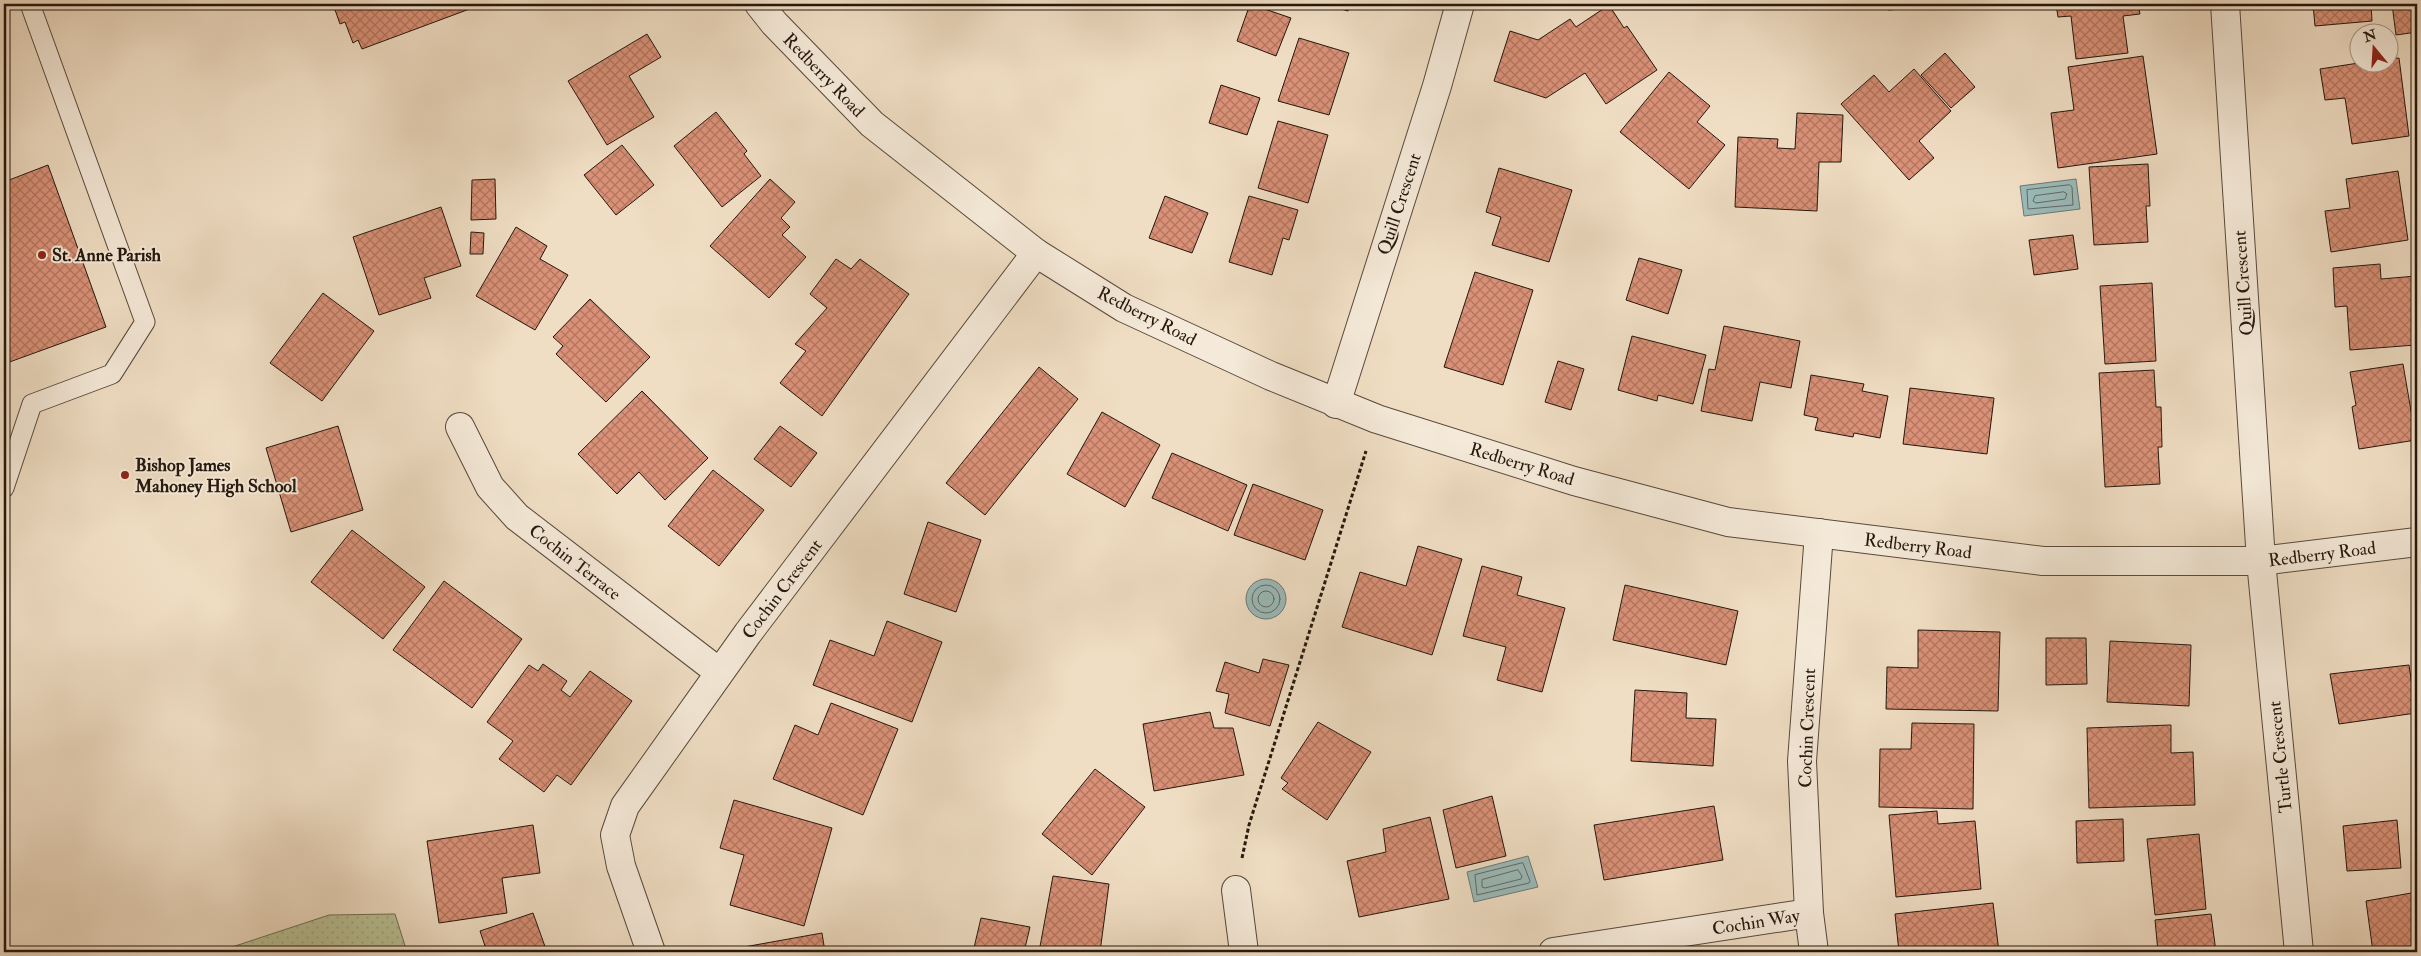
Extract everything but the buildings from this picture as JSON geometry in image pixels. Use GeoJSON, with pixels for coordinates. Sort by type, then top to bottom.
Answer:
{"type":"FeatureCollection","features":[{"type":"Feature","properties":{"kind":"street","name":"Redberry Road"},"geometry":{"type":"LineString","coordinates":[[759,4],[774,23],[872,124],[1036,253],[1124,308],[1336,404],[1377,420],[1574,480],[1719,520],[2043,561],[2261,561],[2417,542]]}},
{"type":"Feature","properties":{"kind":"street","name":"Quill Crescent"},"geometry":{"type":"LineString","coordinates":[[1336,404],[1437,86],[1460,4]]}},
{"type":"Feature","properties":{"kind":"street","name":"Quill Crescent"},"geometry":{"type":"LineString","coordinates":[[2226,4],[2261,561]]}},
{"type":"Feature","properties":{"kind":"street","name":"Cochin Crescent"},"geometry":{"type":"LineString","coordinates":[[651,952],[621,866],[615,835],[625,806],[719,672],[1036,253]]}},
{"type":"Feature","properties":{"kind":"street","name":"Cochin Terrace"},"geometry":{"type":"LineString","coordinates":[[460,427],[490,487],[517,517],[719,672]]}},
{"type":"Feature","properties":{"kind":"street","name":"Cochin Crescent"},"geometry":{"type":"LineString","coordinates":[[1814,952],[1810,914],[1802,761],[1819,533]]}},
{"type":"Feature","properties":{"kind":"street","name":"Turtle Crescent"},"geometry":{"type":"LineString","coordinates":[[2261,561],[2299,952]]}},
{"type":"Feature","properties":{"kind":"street"},"geometry":{"type":"LineString","coordinates":[[1236,890],[1244,952]]}},
{"type":"Feature","properties":{"kind":"street","name":"Cochin Way"},"geometry":{"type":"LineString","coordinates":[[1554,952],[1810,914]]}},
{"type":"Feature","properties":{"kind":"lane"},"geometry":{"type":"LineString","coordinates":[[4,488],[32,404],[112,374],[145,322],[30,4]]}},
{"type":"Feature","properties":{"kind":"path"},"geometry":{"type":"LineString","coordinates":[[1248,825],[1361,463]]}},
{"type":"Feature","properties":{"kind":"green space"},"geometry":{"type":"Polygon","coordinates":[[[395,914],[407,952],[217,952],[329,915],[395,914]]]}},
{"type":"Feature","properties":{"kind":"water"},"geometry":{"type":"Polygon","coordinates":[[[2076,179],[2080,209],[2024,216],[2020,186],[2076,179]]]}},
{"type":"Feature","properties":{"kind":"water"},"geometry":{"type":"Polygon","coordinates":[[[1266,579],[1280,585],[1286,599],[1280,613],[1266,619],[1252,613],[1246,599],[1252,585],[1266,579]]]}},
{"type":"Feature","properties":{"kind":"water"},"geometry":{"type":"Polygon","coordinates":[[[1528,856],[1538,887],[1474,902],[1467,872],[1528,856]]]}},
{"type":"Feature","properties":{"kind":"place","name":"St. Anne Parish"},"geometry":{"type":"Point","coordinates":[42,255]}},
{"type":"Feature","properties":{"kind":"place","name":"Bishop James Mahoney High School"},"geometry":{"type":"Point","coordinates":[125,475]}}]}
